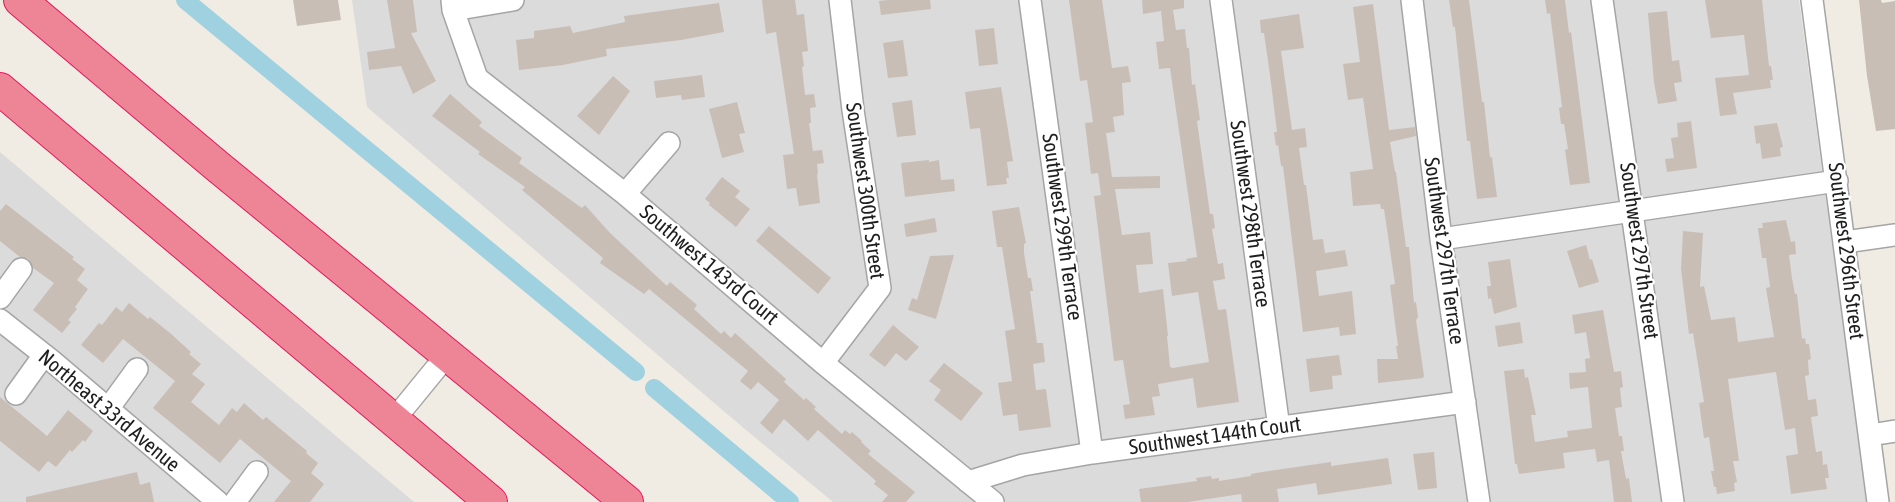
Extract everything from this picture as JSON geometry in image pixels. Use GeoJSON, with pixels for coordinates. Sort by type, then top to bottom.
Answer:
{"type":"FeatureCollection","features":[{"type":"Feature","properties":{"kind":"highway"},"geometry":{"type":"LineString","coordinates":[[20,0],[627,502]]}},
{"type":"Feature","properties":{"kind":"highway"},"geometry":{"type":"LineString","coordinates":[[0,89],[491,502]]}},
{"type":"Feature","properties":{"kind":"street"},"geometry":{"type":"LineString","coordinates":[[453,5],[513,0]]}},
{"type":"Feature","properties":{"kind":"street","name":"Southwest 300th Street"},"geometry":{"type":"LineString","coordinates":[[823,363],[879,288],[853,110],[840,0]]}},
{"type":"Feature","properties":{"kind":"street","name":"Southwest 299th Terrace"},"geometry":{"type":"LineString","coordinates":[[1030,0],[1092,453]]}},
{"type":"Feature","properties":{"kind":"street","name":"Southwest 298th Terrace"},"geometry":{"type":"LineString","coordinates":[[1221,0],[1279,428]]}},
{"type":"Feature","properties":{"kind":"street","name":"Southwest 297th Terrace"},"geometry":{"type":"LineString","coordinates":[[1412,0],[1441,239],[1479,502]]}},
{"type":"Feature","properties":{"kind":"street","name":"Southwest 297th Street"},"geometry":{"type":"LineString","coordinates":[[1602,0],[1673,502]]}},
{"type":"Feature","properties":{"kind":"street","name":"Southwest 296th Street"},"geometry":{"type":"LineString","coordinates":[[1812,0],[1878,502]]}},
{"type":"Feature","properties":{"kind":"street","name":"Southwest 143rd Court"},"geometry":{"type":"LineString","coordinates":[[453,5],[477,78],[625,194],[823,363],[993,502]]}},
{"type":"Feature","properties":{"kind":"street"},"geometry":{"type":"LineString","coordinates":[[625,194],[669,143]]}},
{"type":"Feature","properties":{"kind":"street"},"geometry":{"type":"LineString","coordinates":[[1441,239],[1837,180]]}},
{"type":"Feature","properties":{"kind":"street"},"geometry":{"type":"LineString","coordinates":[[1845,242],[1895,235]]}},
{"type":"Feature","properties":{"kind":"street"},"geometry":{"type":"LineString","coordinates":[[0,298],[21,269]]}},
{"type":"Feature","properties":{"kind":"street","name":"Northeast 33rd Avenue"},"geometry":{"type":"LineString","coordinates":[[0,320],[218,502]]}},
{"type":"Feature","properties":{"kind":"street"},"geometry":{"type":"LineString","coordinates":[[16,394],[44,355]]}},
{"type":"Feature","properties":{"kind":"street"},"geometry":{"type":"LineString","coordinates":[[393,420],[447,355]]}},
{"type":"Feature","properties":{"kind":"street"},"geometry":{"type":"LineString","coordinates":[[108,409],[137,369]]}},
{"type":"Feature","properties":{"kind":"street","name":"Southwest 144th Court"},"geometry":{"type":"LineString","coordinates":[[968,482],[1023,465],[1092,453],[1465,402]]}},
{"type":"Feature","properties":{"kind":"street"},"geometry":{"type":"LineString","coordinates":[[1870,435],[1895,431]]}},
{"type":"Feature","properties":{"kind":"street"},"geometry":{"type":"LineString","coordinates":[[235,502],[257,472]]}},
{"type":"Feature","properties":{"kind":"shaded area"},"geometry":{"type":"Polygon","coordinates":[[[352,0],[1799,0],[1867,502],[833,502],[367,107],[352,0]]]}},
{"type":"Feature","properties":{"kind":"shaded area"},"geometry":{"type":"Polygon","coordinates":[[[0,152],[414,502],[0,502],[0,152]]]}},
{"type":"Feature","properties":{"kind":"building"},"geometry":{"type":"Polygon","coordinates":[[[293,0],[338,0],[341,20],[297,26],[293,0]]]}},
{"type":"Feature","properties":{"kind":"building"},"geometry":{"type":"Polygon","coordinates":[[[387,0],[413,0],[417,32],[411,33],[436,81],[413,94],[401,66],[369,70],[367,52],[395,48],[387,0]]]}},
{"type":"Feature","properties":{"kind":"building"},"geometry":{"type":"Polygon","coordinates":[[[762,0],[795,0],[797,15],[804,14],[808,51],[802,52],[805,95],[814,94],[816,107],[810,108],[811,123],[809,123],[813,151],[822,150],[824,163],[817,164],[820,203],[799,206],[796,188],[787,189],[783,155],[794,154],[776,32],[766,34],[762,0]]]}},
{"type":"Feature","properties":{"kind":"building"},"geometry":{"type":"Polygon","coordinates":[[[930,0],[931,9],[881,15],[879,1],[930,0]]]}},
{"type":"Feature","properties":{"kind":"building"},"geometry":{"type":"Polygon","coordinates":[[[1069,0],[1102,0],[1112,68],[1128,66],[1131,82],[1122,83],[1124,115],[1113,117],[1115,132],[1106,133],[1112,177],[1160,176],[1160,188],[1115,189],[1122,235],[1150,232],[1153,264],[1136,265],[1139,293],[1163,289],[1170,367],[1173,368],[1209,362],[1198,292],[1172,296],[1168,263],[1187,261],[1186,259],[1197,257],[1170,68],[1159,69],[1156,42],[1164,41],[1161,11],[1143,14],[1142,0],[1184,0],[1184,8],[1173,10],[1176,30],[1185,29],[1187,48],[1189,48],[1192,85],[1195,84],[1200,120],[1197,121],[1210,214],[1213,214],[1215,228],[1212,229],[1218,264],[1223,263],[1225,279],[1213,281],[1218,310],[1226,309],[1239,402],[1197,408],[1193,378],[1158,384],[1160,396],[1152,397],[1155,415],[1125,419],[1123,405],[1130,404],[1123,360],[1114,361],[1094,196],[1101,195],[1098,173],[1091,174],[1085,123],[1093,122],[1087,80],[1080,81],[1069,0]]]}},
{"type":"Feature","properties":{"kind":"building"},"geometry":{"type":"Polygon","coordinates":[[[1449,0],[1469,0],[1497,197],[1477,199],[1470,141],[1467,141],[1455,27],[1453,27],[1449,0]]]}},
{"type":"Feature","properties":{"kind":"building"},"geometry":{"type":"Polygon","coordinates":[[[1545,0],[1565,0],[1590,183],[1570,185],[1565,150],[1568,149],[1564,124],[1561,124],[1559,108],[1562,107],[1550,13],[1547,14],[1545,0]]]}},
{"type":"Feature","properties":{"kind":"building"},"geometry":{"type":"Polygon","coordinates":[[[1705,0],[1762,0],[1769,66],[1771,66],[1773,80],[1770,80],[1771,88],[1733,93],[1737,114],[1720,116],[1715,78],[1749,75],[1744,35],[1711,38],[1705,0]]]}},
{"type":"Feature","properties":{"kind":"building"},"geometry":{"type":"Polygon","coordinates":[[[1859,0],[1881,0],[1882,3],[1895,1],[1895,129],[1876,131],[1867,76],[1859,0]]]}},
{"type":"Feature","properties":{"kind":"building"},"geometry":{"type":"Polygon","coordinates":[[[719,3],[724,32],[606,49],[607,56],[563,65],[519,70],[516,40],[534,38],[534,31],[570,26],[573,33],[625,22],[624,16],[719,3]]]}},
{"type":"Feature","properties":{"kind":"building"},"geometry":{"type":"Polygon","coordinates":[[[1373,4],[1389,130],[1415,127],[1416,136],[1390,142],[1406,247],[1409,247],[1424,376],[1423,378],[1378,383],[1377,359],[1398,359],[1390,285],[1395,284],[1384,209],[1381,209],[1380,204],[1353,206],[1350,172],[1373,169],[1363,98],[1348,100],[1343,64],[1360,62],[1353,7],[1373,4]]]}},
{"type":"Feature","properties":{"kind":"building"},"geometry":{"type":"Polygon","coordinates":[[[1667,11],[1672,61],[1679,60],[1682,82],[1674,83],[1677,101],[1658,104],[1648,13],[1667,11]]]}},
{"type":"Feature","properties":{"kind":"building"},"geometry":{"type":"Polygon","coordinates":[[[1299,14],[1304,48],[1281,51],[1292,130],[1305,128],[1307,147],[1299,148],[1313,240],[1323,239],[1325,253],[1345,250],[1348,266],[1316,271],[1319,296],[1352,291],[1356,334],[1340,336],[1339,327],[1303,332],[1283,166],[1281,166],[1278,145],[1276,146],[1274,132],[1277,132],[1270,75],[1260,20],[1299,14]]]}},
{"type":"Feature","properties":{"kind":"building"},"geometry":{"type":"Polygon","coordinates":[[[994,28],[998,64],[979,66],[975,30],[994,28]]]}},
{"type":"Feature","properties":{"kind":"building"},"geometry":{"type":"Polygon","coordinates":[[[903,40],[908,76],[888,78],[883,43],[903,40]]]}},
{"type":"Feature","properties":{"kind":"building"},"geometry":{"type":"Polygon","coordinates":[[[702,75],[705,97],[682,100],[681,95],[656,98],[654,81],[702,75]]]}},
{"type":"Feature","properties":{"kind":"building"},"geometry":{"type":"Polygon","coordinates":[[[613,76],[630,91],[599,135],[577,116],[613,76]]]}},
{"type":"Feature","properties":{"kind":"building"},"geometry":{"type":"Polygon","coordinates":[[[1001,87],[1013,161],[1007,162],[1009,178],[1006,178],[1007,184],[987,186],[980,128],[970,129],[965,92],[1001,87]]]}},
{"type":"Feature","properties":{"kind":"building"},"geometry":{"type":"Polygon","coordinates":[[[450,94],[482,122],[479,126],[522,158],[519,163],[582,208],[585,205],[610,233],[667,286],[670,282],[697,305],[694,309],[721,334],[724,331],[731,338],[735,333],[786,379],[784,382],[804,400],[806,398],[816,407],[814,409],[842,434],[845,430],[850,434],[852,432],[871,451],[868,454],[915,492],[906,502],[882,502],[888,495],[874,484],[876,481],[818,430],[808,441],[784,419],[772,434],[760,423],[779,400],[758,382],[751,390],[740,381],[748,371],[649,289],[644,294],[600,263],[603,258],[522,190],[525,187],[478,154],[480,152],[432,116],[450,94]]]}},
{"type":"Feature","properties":{"kind":"building"},"geometry":{"type":"Polygon","coordinates":[[[912,100],[916,135],[897,137],[892,103],[912,100]]]}},
{"type":"Feature","properties":{"kind":"building"},"geometry":{"type":"Polygon","coordinates":[[[737,102],[745,133],[739,134],[744,152],[722,158],[709,109],[737,102]]]}},
{"type":"Feature","properties":{"kind":"building"},"geometry":{"type":"Polygon","coordinates":[[[1691,121],[1697,168],[1667,172],[1665,159],[1674,158],[1671,138],[1678,137],[1677,123],[1691,121]]]}},
{"type":"Feature","properties":{"kind":"building"},"geometry":{"type":"Polygon","coordinates":[[[1777,123],[1783,147],[1780,148],[1781,156],[1762,159],[1760,143],[1756,144],[1754,126],[1777,123]]]}},
{"type":"Feature","properties":{"kind":"building"},"geometry":{"type":"Polygon","coordinates":[[[929,160],[929,162],[939,160],[941,180],[954,179],[955,191],[905,197],[901,163],[929,160]]]}},
{"type":"Feature","properties":{"kind":"building"},"geometry":{"type":"Polygon","coordinates":[[[722,177],[740,191],[735,197],[750,209],[736,227],[705,199],[722,177]]]}},
{"type":"Feature","properties":{"kind":"building"},"geometry":{"type":"Polygon","coordinates":[[[6,204],[74,257],[72,259],[85,269],[77,280],[88,289],[68,320],[71,322],[62,333],[33,310],[54,283],[33,268],[29,259],[20,257],[0,241],[0,211],[6,204]]]}},
{"type":"Feature","properties":{"kind":"building"},"geometry":{"type":"Polygon","coordinates":[[[1019,207],[1026,243],[1024,253],[1028,278],[1031,278],[1033,291],[1030,291],[1037,343],[1043,343],[1045,362],[1033,364],[1036,390],[1046,389],[1051,427],[1019,431],[1017,414],[1003,416],[998,383],[1012,381],[1005,331],[1015,329],[1002,247],[997,247],[992,211],[1019,207]]]}},
{"type":"Feature","properties":{"kind":"building"},"geometry":{"type":"Polygon","coordinates":[[[935,218],[937,232],[906,237],[904,224],[935,218]]]}},
{"type":"Feature","properties":{"kind":"building"},"geometry":{"type":"Polygon","coordinates":[[[1786,220],[1791,242],[1795,241],[1796,254],[1789,255],[1795,294],[1797,294],[1802,339],[1805,338],[1806,344],[1809,344],[1811,359],[1808,360],[1809,375],[1805,376],[1808,400],[1816,399],[1818,416],[1811,417],[1816,452],[1822,451],[1823,465],[1827,464],[1829,478],[1825,478],[1827,489],[1791,494],[1786,456],[1798,454],[1795,428],[1785,430],[1776,372],[1728,379],[1739,461],[1733,461],[1737,482],[1734,483],[1735,491],[1717,494],[1711,471],[1714,471],[1709,437],[1704,438],[1699,403],[1704,402],[1693,333],[1689,334],[1681,269],[1683,231],[1703,233],[1700,287],[1704,286],[1711,320],[1735,317],[1738,342],[1774,337],[1766,288],[1770,287],[1766,258],[1762,258],[1758,228],[1763,228],[1762,223],[1786,220]]]}},
{"type":"Feature","properties":{"kind":"building"},"geometry":{"type":"Polygon","coordinates":[[[769,226],[831,278],[818,294],[756,241],[769,226]]]}},
{"type":"Feature","properties":{"kind":"building"},"geometry":{"type":"Polygon","coordinates":[[[1586,245],[1599,282],[1579,288],[1567,251],[1586,245]]]}},
{"type":"Feature","properties":{"kind":"building"},"geometry":{"type":"Polygon","coordinates":[[[954,255],[936,319],[908,310],[912,298],[917,300],[930,256],[954,255]]]}},
{"type":"Feature","properties":{"kind":"building"},"geometry":{"type":"Polygon","coordinates":[[[1510,259],[1517,307],[1494,314],[1491,298],[1488,299],[1487,286],[1491,286],[1488,262],[1510,259]]]}},
{"type":"Feature","properties":{"kind":"building"},"geometry":{"type":"Polygon","coordinates":[[[129,303],[170,333],[201,364],[192,374],[205,384],[191,402],[219,425],[232,408],[237,412],[244,403],[263,420],[266,417],[318,463],[311,473],[324,484],[310,502],[274,502],[291,481],[240,439],[220,463],[153,408],[175,381],[123,339],[103,363],[81,345],[99,323],[102,325],[116,307],[122,312],[129,303]]]}},
{"type":"Feature","properties":{"kind":"building"},"geometry":{"type":"Polygon","coordinates":[[[1603,310],[1614,372],[1621,371],[1622,407],[1615,408],[1619,436],[1622,436],[1624,451],[1621,451],[1626,479],[1629,478],[1632,502],[1614,502],[1609,460],[1597,462],[1595,449],[1563,453],[1565,468],[1519,474],[1517,464],[1515,464],[1504,371],[1524,369],[1525,378],[1528,377],[1536,415],[1531,415],[1535,442],[1568,437],[1567,431],[1592,428],[1588,387],[1570,389],[1569,373],[1586,372],[1585,359],[1590,358],[1586,332],[1575,334],[1572,315],[1603,310]]]}},
{"type":"Feature","properties":{"kind":"building"},"geometry":{"type":"Polygon","coordinates":[[[1520,322],[1523,343],[1498,347],[1495,326],[1520,322]]]}},
{"type":"Feature","properties":{"kind":"building"},"geometry":{"type":"Polygon","coordinates":[[[893,325],[919,347],[906,361],[896,353],[885,367],[869,355],[893,325]]]}},
{"type":"Feature","properties":{"kind":"building"},"geometry":{"type":"Polygon","coordinates":[[[1339,355],[1342,375],[1332,376],[1333,389],[1310,392],[1306,359],[1339,355]]]}},
{"type":"Feature","properties":{"kind":"building"},"geometry":{"type":"Polygon","coordinates":[[[944,363],[983,393],[961,421],[934,400],[941,390],[929,381],[944,363]]]}},
{"type":"Feature","properties":{"kind":"building"},"geometry":{"type":"Polygon","coordinates":[[[0,397],[47,436],[68,410],[93,431],[85,442],[83,440],[72,452],[70,450],[56,467],[48,461],[39,472],[0,441],[0,397]]]}},
{"type":"Feature","properties":{"kind":"building"},"geometry":{"type":"Polygon","coordinates":[[[1434,452],[1437,488],[1418,490],[1413,454],[1434,452]]]}},
{"type":"Feature","properties":{"kind":"building"},"geometry":{"type":"Polygon","coordinates":[[[1388,458],[1392,484],[1318,495],[1316,483],[1277,489],[1279,502],[1242,502],[1241,494],[1188,502],[1141,502],[1139,489],[1197,481],[1196,478],[1211,476],[1212,479],[1219,478],[1219,481],[1331,462],[1331,466],[1388,458]]]}},
{"type":"Feature","properties":{"kind":"building"},"geometry":{"type":"Polygon","coordinates":[[[137,472],[140,485],[150,482],[154,502],[26,502],[26,497],[137,472]]]}},
{"type":"Feature","properties":{"kind":"waterway"},"geometry":{"type":"LineString","coordinates":[[185,0],[636,372]]}},
{"type":"Feature","properties":{"kind":"waterway"},"geometry":{"type":"LineString","coordinates":[[654,388],[790,502]]}}]}
